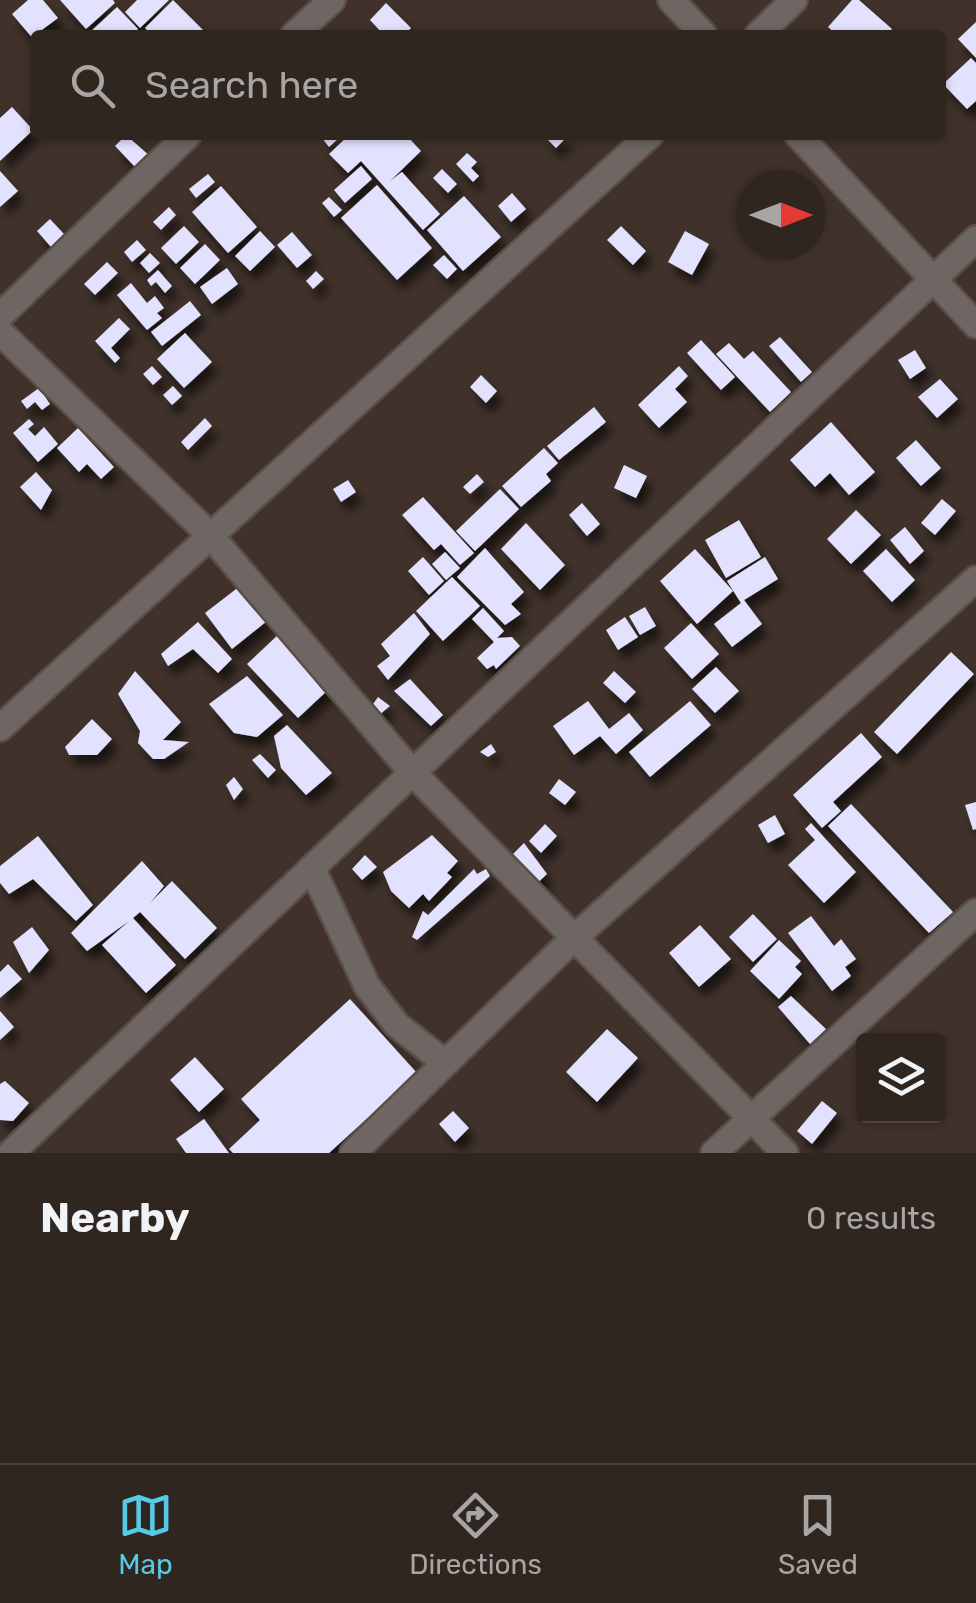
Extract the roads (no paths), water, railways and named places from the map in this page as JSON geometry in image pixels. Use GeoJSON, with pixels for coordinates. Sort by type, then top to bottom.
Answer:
{"type":"FeatureCollection","features":[{"type":"Feature","properties":{"kind":"street"},"geometry":{"type":"LineString","coordinates":[[299,30],[332,0]]}},
{"type":"Feature","properties":{"kind":"street"},"geometry":{"type":"LineString","coordinates":[[671,0],[699,30]]}},
{"type":"Feature","properties":{"kind":"street"},"geometry":{"type":"LineString","coordinates":[[763,30],[794,0]]}},
{"type":"Feature","properties":{"kind":"street"},"geometry":{"type":"LineString","coordinates":[[0,316],[183,140]]}},
{"type":"Feature","properties":{"kind":"street"},"geometry":{"type":"LineString","coordinates":[[0,728],[644,140]]}},
{"type":"Feature","properties":{"kind":"street"},"geometry":{"type":"LineString","coordinates":[[803,140],[976,325]]}},
{"type":"Feature","properties":{"kind":"street"},"geometry":{"type":"LineString","coordinates":[[11,1153],[976,239]]}},
{"type":"Feature","properties":{"kind":"street"},"geometry":{"type":"LineString","coordinates":[[0,332],[209,534],[412,772],[785,1153]]}},
{"type":"Feature","properties":{"kind":"street"},"geometry":{"type":"LineString","coordinates":[[353,1153],[574,938],[976,580]]}},
{"type":"Feature","properties":{"kind":"street"},"geometry":{"type":"LineString","coordinates":[[312,868],[367,986],[398,1025],[444,1062]]}},
{"type":"Feature","properties":{"kind":"street"},"geometry":{"type":"LineString","coordinates":[[714,1153],[976,912]]}}]}
